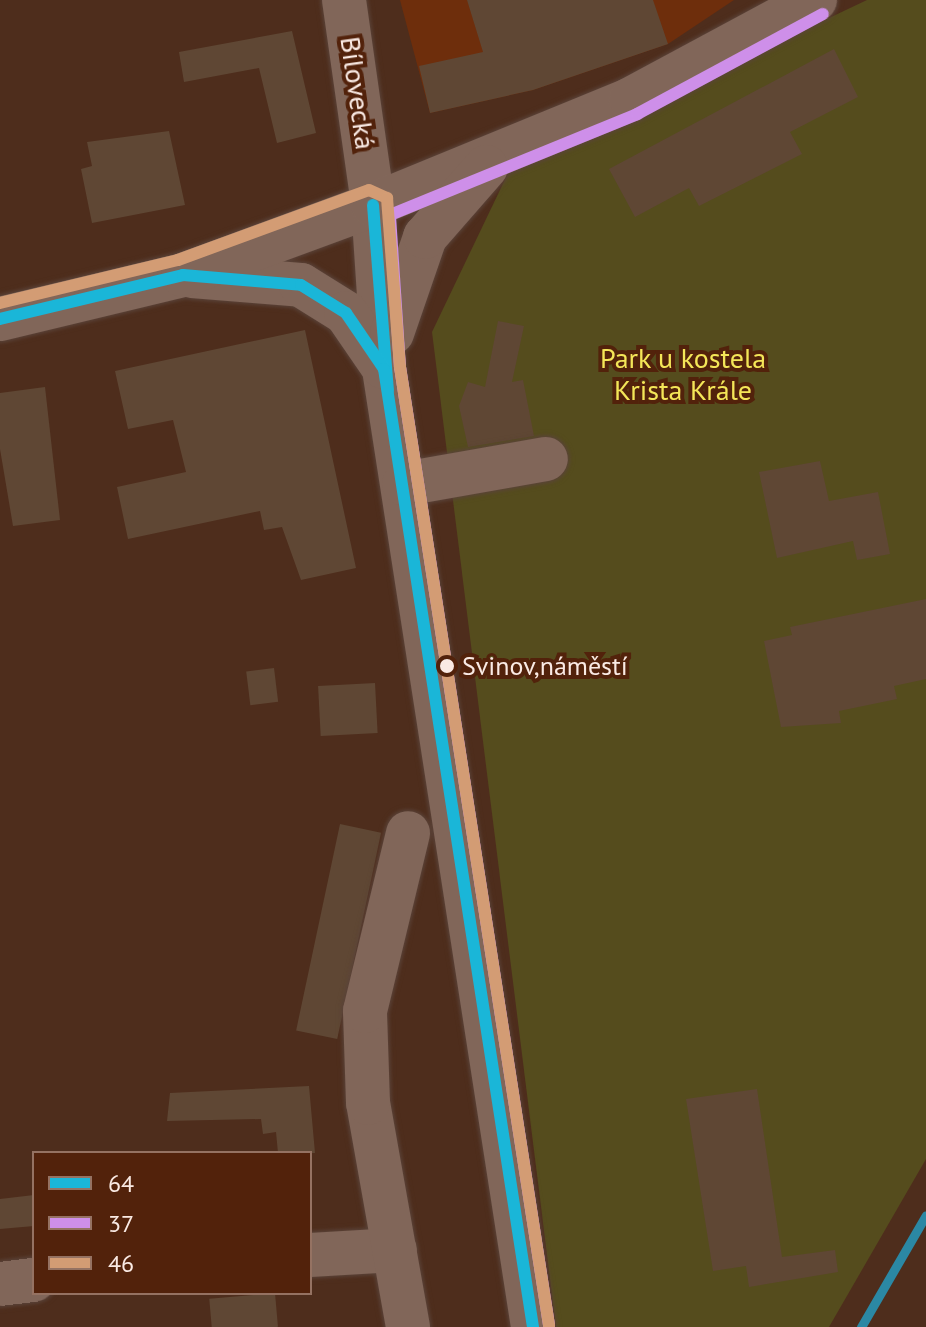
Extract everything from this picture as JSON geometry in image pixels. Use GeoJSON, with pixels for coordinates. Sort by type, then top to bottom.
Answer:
{"type":"FeatureCollection","features":[{"type":"Feature","properties":{"kind":"street","name":"Bílovecká"},"geometry":{"type":"LineString","coordinates":[[344,0],[373,205],[384,369],[533,1327]]}},
{"type":"Feature","properties":{"kind":"street"},"geometry":{"type":"LineString","coordinates":[[0,319],[183,275],[373,205],[631,99],[815,0]]}},
{"type":"Feature","properties":{"kind":"street"},"geometry":{"type":"LineString","coordinates":[[384,369],[400,296],[425,237],[457,194],[500,155]]}},
{"type":"Feature","properties":{"kind":"street"},"geometry":{"type":"LineString","coordinates":[[183,275],[301,285],[346,313],[384,369]]}},
{"type":"Feature","properties":{"kind":"street"},"geometry":{"type":"LineString","coordinates":[[404,484],[546,459]]}},
{"type":"Feature","properties":{"kind":"street"},"geometry":{"type":"LineString","coordinates":[[408,833],[365,1011],[368,1103],[408,1327]]}},
{"type":"Feature","properties":{"kind":"street"},"geometry":{"type":"LineString","coordinates":[[312,1255],[395,1250]]}},
{"type":"Feature","properties":{"kind":"street"},"geometry":{"type":"LineString","coordinates":[[0,1284],[32,1280]]}},
{"type":"Feature","properties":{"kind":"shaded area"},"geometry":{"type":"Polygon","coordinates":[[[400,0],[734,0],[668,44],[533,90],[430,113],[400,0]]]}},
{"type":"Feature","properties":{"kind":"green space","name":"Park u kostela Krista Krále"},"geometry":{"type":"Polygon","coordinates":[[[867,0],[926,0],[926,1159],[829,1327],[556,1327],[432,332],[510,169],[867,0]]]}},
{"type":"Feature","properties":{"kind":"building"},"geometry":{"type":"Polygon","coordinates":[[[467,0],[653,0],[668,44],[533,90],[430,113],[419,66],[483,52],[467,0]]]}},
{"type":"Feature","properties":{"kind":"building"},"geometry":{"type":"Polygon","coordinates":[[[292,31],[316,133],[277,143],[259,68],[184,82],[179,52],[292,31]]]}},
{"type":"Feature","properties":{"kind":"building"},"geometry":{"type":"Polygon","coordinates":[[[834,49],[858,97],[790,132],[802,154],[699,206],[689,188],[635,217],[609,169],[834,49]]]}},
{"type":"Feature","properties":{"kind":"building"},"geometry":{"type":"Polygon","coordinates":[[[169,131],[185,205],[92,223],[81,169],[92,166],[87,142],[169,131]]]}},
{"type":"Feature","properties":{"kind":"building"},"geometry":{"type":"Polygon","coordinates":[[[498,321],[524,326],[512,382],[523,380],[534,436],[468,447],[459,406],[468,382],[485,387],[498,321]]]}},
{"type":"Feature","properties":{"kind":"building"},"geometry":{"type":"Polygon","coordinates":[[[305,330],[356,568],[301,580],[282,527],[264,530],[260,511],[128,539],[117,487],[186,472],[173,420],[128,429],[115,371],[305,330]]]}},
{"type":"Feature","properties":{"kind":"building"},"geometry":{"type":"Polygon","coordinates":[[[45,387],[60,520],[13,526],[0,449],[0,393],[45,387]]]}},
{"type":"Feature","properties":{"kind":"building"},"geometry":{"type":"Polygon","coordinates":[[[820,461],[829,501],[878,492],[890,554],[857,560],[853,541],[777,558],[759,472],[820,461]]]}},
{"type":"Feature","properties":{"kind":"building"},"geometry":{"type":"Polygon","coordinates":[[[926,599],[926,679],[894,686],[897,699],[839,711],[841,723],[781,727],[764,641],[792,635],[790,627],[926,599]]]}},
{"type":"Feature","properties":{"kind":"building"},"geometry":{"type":"Polygon","coordinates":[[[274,668],[278,702],[250,705],[246,671],[274,668]]]}},
{"type":"Feature","properties":{"kind":"building"},"geometry":{"type":"Polygon","coordinates":[[[375,683],[378,733],[321,736],[318,686],[375,683]]]}},
{"type":"Feature","properties":{"kind":"building"},"geometry":{"type":"Polygon","coordinates":[[[340,824],[381,833],[337,1039],[296,1030],[340,824]]]}},
{"type":"Feature","properties":{"kind":"building"},"geometry":{"type":"Polygon","coordinates":[[[309,1086],[315,1153],[278,1151],[276,1132],[263,1134],[261,1119],[167,1121],[170,1093],[309,1086]]]}},
{"type":"Feature","properties":{"kind":"building"},"geometry":{"type":"Polygon","coordinates":[[[757,1089],[782,1257],[835,1250],[838,1272],[749,1287],[746,1266],[713,1271],[686,1099],[757,1089]]]}},
{"type":"Feature","properties":{"kind":"building"},"geometry":{"type":"Polygon","coordinates":[[[32,1195],[32,1226],[0,1229],[0,1199],[32,1195]]]}},
{"type":"Feature","properties":{"kind":"building"},"geometry":{"type":"Polygon","coordinates":[[[275,1295],[278,1327],[212,1327],[209,1299],[275,1295]]]}},
{"type":"Feature","properties":{"kind":"waterway"},"geometry":{"type":"LineString","coordinates":[[861,1327],[926,1215]]}},
{"type":"Feature","properties":{"kind":"transit line","name":"37"},"geometry":{"type":"LineString","coordinates":[[549,1325],[400,367],[390,215],[637,114],[823,14]]}},
{"type":"Feature","properties":{"kind":"transit line","name":"46"},"geometry":{"type":"LineString","coordinates":[[0,303],[178,260],[369,190],[387,198],[400,367],[549,1325]]}},
{"type":"Feature","properties":{"kind":"transit line","name":"64"},"geometry":{"type":"LineString","coordinates":[[373,205],[388,390]]}},
{"type":"Feature","properties":{"kind":"transit line","name":"64"},"geometry":{"type":"LineString","coordinates":[[0,319],[183,275],[301,285],[346,313],[384,369],[533,1327]]}},
{"type":"Feature","properties":{"kind":"place","name":"Svinov,náměstí"},"geometry":{"type":"Point","coordinates":[447,666]}}]}
